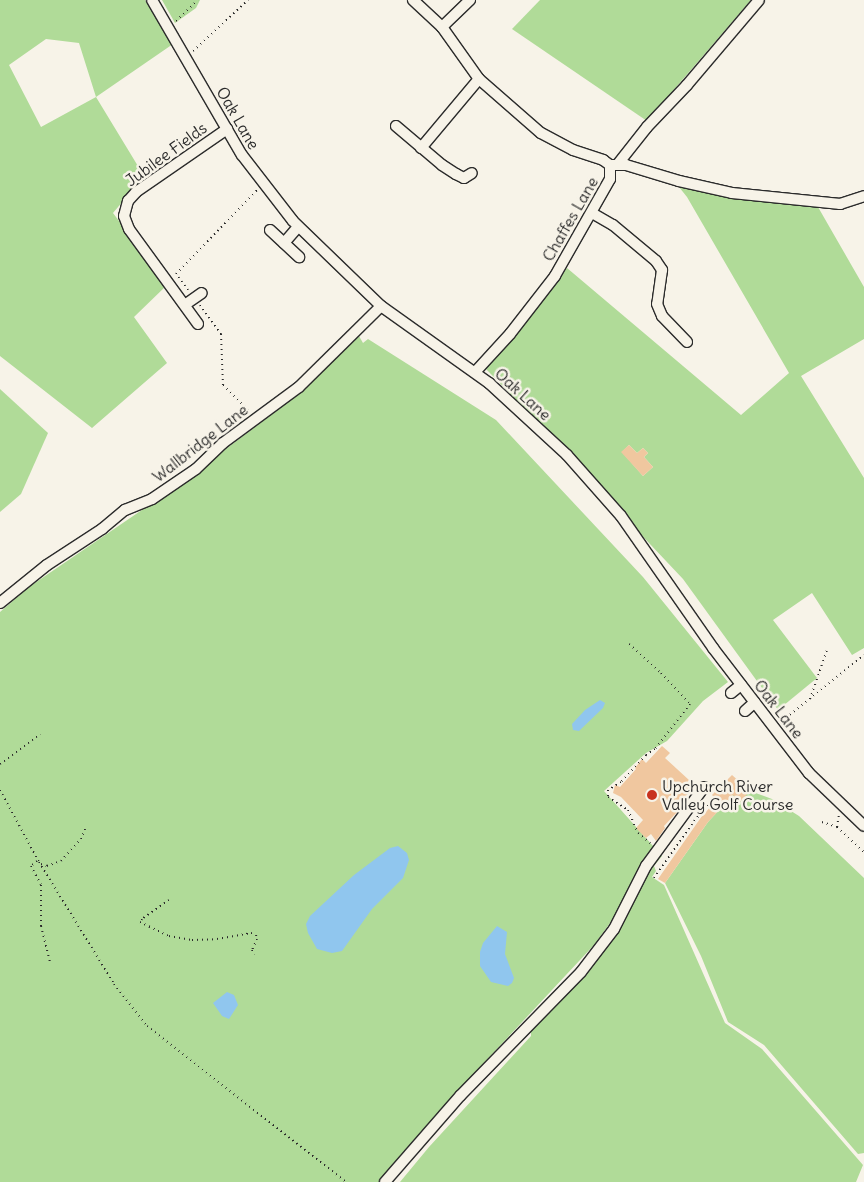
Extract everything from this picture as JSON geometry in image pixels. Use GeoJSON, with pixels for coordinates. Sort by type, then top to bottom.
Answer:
{"type":"FeatureCollection","features":[{"type":"Feature","properties":{"kind":"street","name":"Oak Lane"},"geometry":{"type":"LineString","coordinates":[[152,0],[227,129],[263,184],[298,227],[381,306],[476,372],[566,455],[621,516],[713,648],[809,773],[864,826]]}},
{"type":"Feature","properties":{"kind":"street","name":"Chaffes Lane"},"geometry":{"type":"LineString","coordinates":[[412,0],[442,27],[479,79],[541,132],[574,150],[613,165],[610,179],[555,276],[510,334],[476,372]]}},
{"type":"Feature","properties":{"kind":"street"},"geometry":{"type":"LineString","coordinates":[[442,27],[470,0]]}},
{"type":"Feature","properties":{"kind":"street"},"geometry":{"type":"LineString","coordinates":[[758,0],[687,85],[613,165],[732,193],[840,204],[864,196]]}},
{"type":"Feature","properties":{"kind":"street"},"geometry":{"type":"LineString","coordinates":[[421,148],[479,79]]}},
{"type":"Feature","properties":{"kind":"street"},"geometry":{"type":"LineString","coordinates":[[396,126],[442,165],[462,177],[472,173]]}},
{"type":"Feature","properties":{"kind":"street","name":"Jubilee Fields"},"geometry":{"type":"LineString","coordinates":[[198,324],[194,298],[129,229],[124,216],[128,201],[136,192],[227,129]]}},
{"type":"Feature","properties":{"kind":"street"},"geometry":{"type":"LineString","coordinates":[[592,212],[613,225],[656,261],[662,270],[657,290],[659,310],[662,316],[687,342]]}},
{"type":"Feature","properties":{"kind":"street"},"geometry":{"type":"LineString","coordinates":[[284,243],[298,227]]}},
{"type":"Feature","properties":{"kind":"street"},"geometry":{"type":"LineString","coordinates":[[270,230],[299,257]]}},
{"type":"Feature","properties":{"kind":"street","name":"Wallbridge Lane"},"geometry":{"type":"LineString","coordinates":[[0,602],[47,565],[102,529],[125,510],[152,499],[196,469],[223,444],[299,387],[381,306]]}},
{"type":"Feature","properties":{"kind":"street"},"geometry":{"type":"LineString","coordinates":[[731,693],[741,685]]}},
{"type":"Feature","properties":{"kind":"street"},"geometry":{"type":"LineString","coordinates":[[745,711],[755,702]]}},
{"type":"Feature","properties":{"kind":"street"},"geometry":{"type":"LineString","coordinates":[[385,1182],[460,1096],[581,972],[614,929],[646,866],[664,845],[677,822],[704,787]]}},
{"type":"Feature","properties":{"kind":"path"},"geometry":{"type":"LineString","coordinates":[[169,28],[198,0]]}},
{"type":"Feature","properties":{"kind":"path"},"geometry":{"type":"LineString","coordinates":[[186,57],[248,0]]}},
{"type":"Feature","properties":{"kind":"path"},"geometry":{"type":"LineString","coordinates":[[256,418],[223,385],[221,334],[176,274],[263,184]]}},
{"type":"Feature","properties":{"kind":"path"},"geometry":{"type":"LineString","coordinates":[[629,644],[661,672],[690,704],[655,748],[621,782],[610,788],[607,794],[608,797],[631,814],[635,829],[641,837],[651,844],[664,845]]}},
{"type":"Feature","properties":{"kind":"path"},"geometry":{"type":"LineString","coordinates":[[810,699],[827,650]]}},
{"type":"Feature","properties":{"kind":"path"},"geometry":{"type":"LineString","coordinates":[[774,727],[864,655]]}},
{"type":"Feature","properties":{"kind":"path"},"geometry":{"type":"LineString","coordinates":[[0,764],[40,734]]}},
{"type":"Feature","properties":{"kind":"path"},"geometry":{"type":"LineString","coordinates":[[0,790],[39,862],[114,984],[147,1026],[346,1182]]}},
{"type":"Feature","properties":{"kind":"path"},"geometry":{"type":"LineString","coordinates":[[654,878],[694,821],[715,798]]}},
{"type":"Feature","properties":{"kind":"path"},"geometry":{"type":"LineString","coordinates":[[822,822],[837,827],[864,852]]}},
{"type":"Feature","properties":{"kind":"path"},"geometry":{"type":"LineString","coordinates":[[50,963],[41,926],[41,885],[31,866],[35,861],[47,866],[61,861],[82,840],[85,829]]}},
{"type":"Feature","properties":{"kind":"path"},"geometry":{"type":"LineString","coordinates":[[169,900],[140,922],[169,936],[192,940],[217,939],[251,933],[256,935],[257,939],[252,950],[254,955]]}},
{"type":"Feature","properties":{"kind":"green space"},"geometry":{"type":"Polygon","coordinates":[[[0,0],[145,0],[173,44],[96,97],[144,176],[113,213],[167,285],[134,317],[167,363],[92,428],[0,356],[0,0]],[[46,39],[9,65],[41,127],[96,97],[79,43],[46,39]]]}},
{"type":"Feature","properties":{"kind":"green space"},"geometry":{"type":"Polygon","coordinates":[[[162,0],[200,0],[196,8],[175,23],[162,0]]]}},
{"type":"Feature","properties":{"kind":"green space"},"geometry":{"type":"Polygon","coordinates":[[[540,0],[751,0],[647,121],[512,29],[540,0]]]}},
{"type":"Feature","properties":{"kind":"green space"},"geometry":{"type":"Polygon","coordinates":[[[679,187],[818,207],[864,287],[864,339],[801,376],[864,478],[864,648],[852,655],[812,593],[773,620],[817,678],[778,710],[683,579],[582,472],[581,466],[486,369],[567,268],[741,415],[789,373],[687,197],[679,187]],[[629,445],[622,452],[643,476],[653,467],[644,457],[648,453],[643,448],[637,453],[629,445]]]}},
{"type":"Feature","properties":{"kind":"green space"},"geometry":{"type":"Polygon","coordinates":[[[359,336],[363,343],[368,339],[496,420],[643,577],[728,682],[703,701],[667,741],[646,753],[604,791],[662,856],[654,866],[656,871],[652,877],[664,885],[725,1023],[762,1049],[863,1165],[856,1182],[400,1182],[429,1147],[531,1036],[531,1029],[584,971],[637,886],[594,945],[453,1096],[380,1182],[0,1182],[0,612],[29,587],[202,469],[215,457],[300,393],[359,336]]]}},
{"type":"Feature","properties":{"kind":"green space"},"geometry":{"type":"Polygon","coordinates":[[[0,389],[48,433],[21,494],[0,512],[0,389]]]}},
{"type":"Feature","properties":{"kind":"green space"},"geometry":{"type":"Polygon","coordinates":[[[750,791],[772,799],[799,816],[864,878],[864,1153],[858,1154],[764,1045],[728,1022],[701,956],[665,883],[708,822],[733,795],[750,791]]]}},
{"type":"Feature","properties":{"kind":"water"},"geometry":{"type":"Polygon","coordinates":[[[600,700],[605,703],[603,708],[579,731],[573,730],[572,724],[585,710],[600,700]]]}},
{"type":"Feature","properties":{"kind":"water"},"geometry":{"type":"Polygon","coordinates":[[[398,846],[407,853],[409,860],[403,878],[372,909],[342,951],[332,953],[317,949],[308,933],[306,924],[310,916],[354,875],[390,848],[398,846]]]}},
{"type":"Feature","properties":{"kind":"water"},"geometry":{"type":"Polygon","coordinates":[[[497,926],[507,932],[505,954],[514,978],[508,986],[491,982],[480,966],[480,952],[483,943],[497,926]]]}},
{"type":"Feature","properties":{"kind":"water"},"geometry":{"type":"Polygon","coordinates":[[[227,992],[234,995],[238,1005],[229,1019],[222,1016],[213,1003],[227,992]]]}},
{"type":"Feature","properties":{"kind":"building"},"geometry":{"type":"Polygon","coordinates":[[[629,445],[637,453],[643,448],[648,453],[644,457],[653,467],[643,476],[621,452],[629,445]]]}},
{"type":"Feature","properties":{"kind":"building","name":"Upchurch River Valley Golf Course"},"geometry":{"type":"Polygon","coordinates":[[[662,746],[670,753],[665,758],[689,780],[687,783],[693,788],[676,807],[679,810],[664,826],[665,828],[656,841],[651,834],[646,838],[636,828],[643,820],[621,797],[613,793],[615,785],[620,787],[642,759],[646,763],[662,746]]]}},
{"type":"Feature","properties":{"kind":"building"},"geometry":{"type":"Polygon","coordinates":[[[732,775],[750,791],[740,802],[733,795],[708,822],[665,883],[658,879],[702,816],[717,800],[712,795],[732,775]]]}},
{"type":"Feature","properties":{"kind":"place","name":"Upchurch River Valley Golf Course"},"geometry":{"type":"Point","coordinates":[652,795]}}]}
